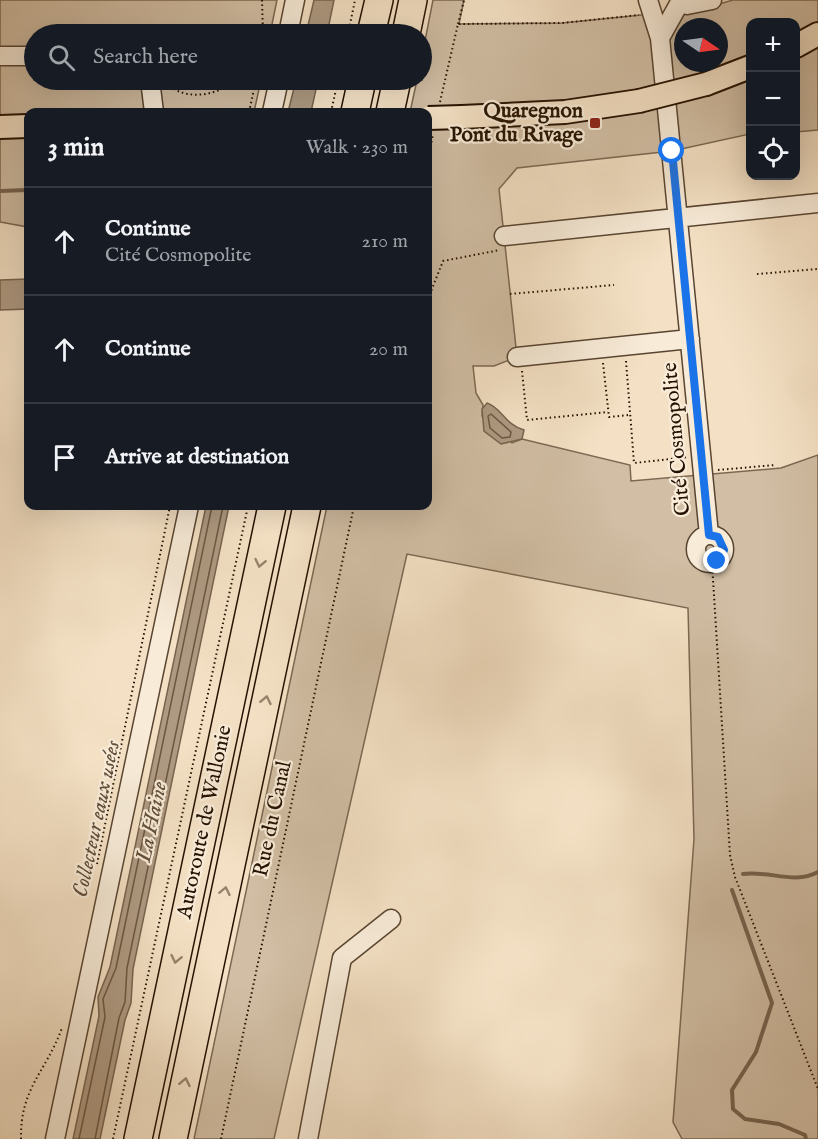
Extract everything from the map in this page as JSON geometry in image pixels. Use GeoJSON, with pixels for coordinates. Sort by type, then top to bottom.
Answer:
{"type":"FeatureCollection","features":[{"type":"Feature","properties":{"kind":"highway"},"geometry":{"type":"LineString","coordinates":[[373,24],[379,0]]}},
{"type":"Feature","properties":{"kind":"highway"},"geometry":{"type":"LineString","coordinates":[[408,24],[413,0]]}},
{"type":"Feature","properties":{"kind":"highway"},"geometry":{"type":"LineString","coordinates":[[356,108],[360,90]]}},
{"type":"Feature","properties":{"kind":"highway"},"geometry":{"type":"LineString","coordinates":[[391,108],[395,90]]}},
{"type":"Feature","properties":{"kind":"highway","name":"Autoroute de Wallonie"},"geometry":{"type":"LineString","coordinates":[[138,1139],[271,510]]}},
{"type":"Feature","properties":{"kind":"highway","name":"Autoroute de Wallonie"},"geometry":{"type":"LineString","coordinates":[[173,1139],[306,510]]}},
{"type":"Feature","properties":{"kind":"main road"},"geometry":{"type":"LineString","coordinates":[[800,43],[818,34]]}},
{"type":"Feature","properties":{"kind":"main road"},"geometry":{"type":"LineString","coordinates":[[434,115],[462,117],[565,112],[639,101],[706,84],[746,69]]}},
{"type":"Feature","properties":{"kind":"main road"},"geometry":{"type":"LineString","coordinates":[[0,127],[24,126]]}},
{"type":"Feature","properties":{"kind":"street"},"geometry":{"type":"LineString","coordinates":[[290,24],[295,0]]}},
{"type":"Feature","properties":{"kind":"street"},"geometry":{"type":"LineString","coordinates":[[660,38],[682,3],[712,0]]}},
{"type":"Feature","properties":{"kind":"street","name":"Cité Cosmopolite"},"geometry":{"type":"LineString","coordinates":[[649,7],[660,38],[669,115],[709,535],[718,537],[724,550],[720,559],[712,563]]}},
{"type":"Feature","properties":{"kind":"street"},"geometry":{"type":"LineString","coordinates":[[0,56],[24,56]]}},
{"type":"Feature","properties":{"kind":"street"},"geometry":{"type":"LineString","coordinates":[[151,90],[154,108]]}},
{"type":"Feature","properties":{"kind":"street"},"geometry":{"type":"LineString","coordinates":[[273,108],[277,90]]}},
{"type":"Feature","properties":{"kind":"street"},"geometry":{"type":"LineString","coordinates":[[505,243],[679,218],[818,203]]}},
{"type":"Feature","properties":{"kind":"street","name":"Cité Cosmopolite"},"geometry":{"type":"LineString","coordinates":[[519,357],[690,339]]}},
{"type":"Feature","properties":{"kind":"street"},"geometry":{"type":"LineString","coordinates":[[56,1139],[188,510]]}},
{"type":"Feature","properties":{"kind":"street"},"geometry":{"type":"LineString","coordinates":[[308,1139],[342,958],[391,919]]}},
{"type":"Feature","properties":{"kind":"path"},"geometry":{"type":"LineString","coordinates":[[262,0],[264,24]]}},
{"type":"Feature","properties":{"kind":"path"},"geometry":{"type":"LineString","coordinates":[[350,24],[355,0]]}},
{"type":"Feature","properties":{"kind":"path"},"geometry":{"type":"LineString","coordinates":[[432,130],[464,0]]}},
{"type":"Feature","properties":{"kind":"path"},"geometry":{"type":"LineString","coordinates":[[458,24],[562,23],[649,7]]}},
{"type":"Feature","properties":{"kind":"path"},"geometry":{"type":"LineString","coordinates":[[174,90],[208,94],[224,90]]}},
{"type":"Feature","properties":{"kind":"path"},"geometry":{"type":"LineString","coordinates":[[250,108],[254,90]]}},
{"type":"Feature","properties":{"kind":"path"},"geometry":{"type":"LineString","coordinates":[[332,108],[336,90]]}},
{"type":"Feature","properties":{"kind":"path"},"geometry":{"type":"LineString","coordinates":[[432,289],[443,261],[505,243]]}},
{"type":"Feature","properties":{"kind":"path"},"geometry":{"type":"LineString","coordinates":[[757,274],[818,269]]}},
{"type":"Feature","properties":{"kind":"path"},"geometry":{"type":"LineString","coordinates":[[510,294],[614,285]]}},
{"type":"Feature","properties":{"kind":"path"},"geometry":{"type":"LineString","coordinates":[[624,346],[634,463],[775,465]]}},
{"type":"Feature","properties":{"kind":"path"},"geometry":{"type":"LineString","coordinates":[[602,348],[609,417],[630,414]]}},
{"type":"Feature","properties":{"kind":"path"},"geometry":{"type":"LineString","coordinates":[[519,357],[527,420],[608,412]]}},
{"type":"Feature","properties":{"kind":"path"},"geometry":{"type":"LineString","coordinates":[[96,869],[169,510]]}},
{"type":"Feature","properties":{"kind":"path"},"geometry":{"type":"LineString","coordinates":[[113,1139],[247,510]]}},
{"type":"Feature","properties":{"kind":"path","name":"Rue du Canal"},"geometry":{"type":"LineString","coordinates":[[221,1139],[353,510]]}},
{"type":"Feature","properties":{"kind":"path"},"geometry":{"type":"LineString","coordinates":[[712,563],[730,855],[735,877],[818,1089]]}},
{"type":"Feature","properties":{"kind":"path"},"geometry":{"type":"LineString","coordinates":[[21,1139],[20,1117],[25,1100],[54,1050],[64,1021]]}},
{"type":"Feature","properties":{"kind":"shaded area"},"geometry":{"type":"Polygon","coordinates":[[[0,0],[277,0],[272,24],[24,24],[24,90],[259,90],[255,108],[24,108],[24,226],[0,222],[0,0]]]}},
{"type":"Feature","properties":{"kind":"shaded area"},"geometry":{"type":"Polygon","coordinates":[[[433,0],[464,0],[459,24],[562,23],[651,14],[660,38],[674,25],[674,72],[728,72],[728,18],[681,18],[685,14],[733,0],[818,0],[818,130],[800,132],[800,18],[746,18],[746,135],[672,151],[517,168],[499,189],[517,357],[494,366],[473,366],[476,393],[483,405],[482,416],[512,443],[522,439],[630,465],[631,481],[781,468],[818,455],[818,1139],[682,1139],[673,1122],[694,839],[688,608],[407,554],[274,1139],[194,1139],[326,510],[432,510],[432,108],[411,108],[415,90],[432,90],[432,24],[428,24],[433,0]]]}},
{"type":"Feature","properties":{"kind":"water"},"geometry":{"type":"Polygon","coordinates":[[[314,0],[334,0],[329,24],[308,24],[314,0]]]}},
{"type":"Feature","properties":{"kind":"water"},"geometry":{"type":"Polygon","coordinates":[[[294,90],[316,90],[312,108],[289,108],[294,90]]]}},
{"type":"Feature","properties":{"kind":"water"},"geometry":{"type":"Polygon","coordinates":[[[24,279],[24,309],[0,310],[0,280],[24,279]]]}},
{"type":"Feature","properties":{"kind":"water"},"geometry":{"type":"Polygon","coordinates":[[[487,403],[496,408],[512,424],[524,430],[522,439],[501,444],[484,431],[482,409],[487,403]]]}},
{"type":"Feature","properties":{"kind":"water","name":"La Haine"},"geometry":{"type":"Polygon","coordinates":[[[205,510],[228,510],[133,969],[131,1003],[125,1020],[100,1139],[73,1139],[99,1016],[98,997],[110,967],[205,510]]]}},
{"type":"Feature","properties":{"kind":"waterway"},"geometry":{"type":"LineString","coordinates":[[0,191],[24,190]]}},
{"type":"Feature","properties":{"kind":"waterway"},"geometry":{"type":"LineString","coordinates":[[743,874],[800,877],[818,872]]}},
{"type":"Feature","properties":{"kind":"waterway"},"geometry":{"type":"LineString","coordinates":[[732,890],[772,1003],[756,1052],[732,1090],[733,1109],[745,1119],[779,1124],[805,1135],[806,1139]]}},
{"type":"Feature","properties":{"kind":"place","name":"Quaregnon Pont du Rivage"},"geometry":{"type":"Point","coordinates":[595,123]}},
{"type":"Feature","properties":{"kind":"route"},"geometry":{"type":"LineString","coordinates":[[672,151],[709,535],[718,537],[722,541],[724,550],[723,555],[717,561]]}},
{"type":"Feature","properties":{"kind":"water label","name":"Collecteur eaux usées"},"geometry":{"type":"Point","coordinates":[97,819]}}]}
